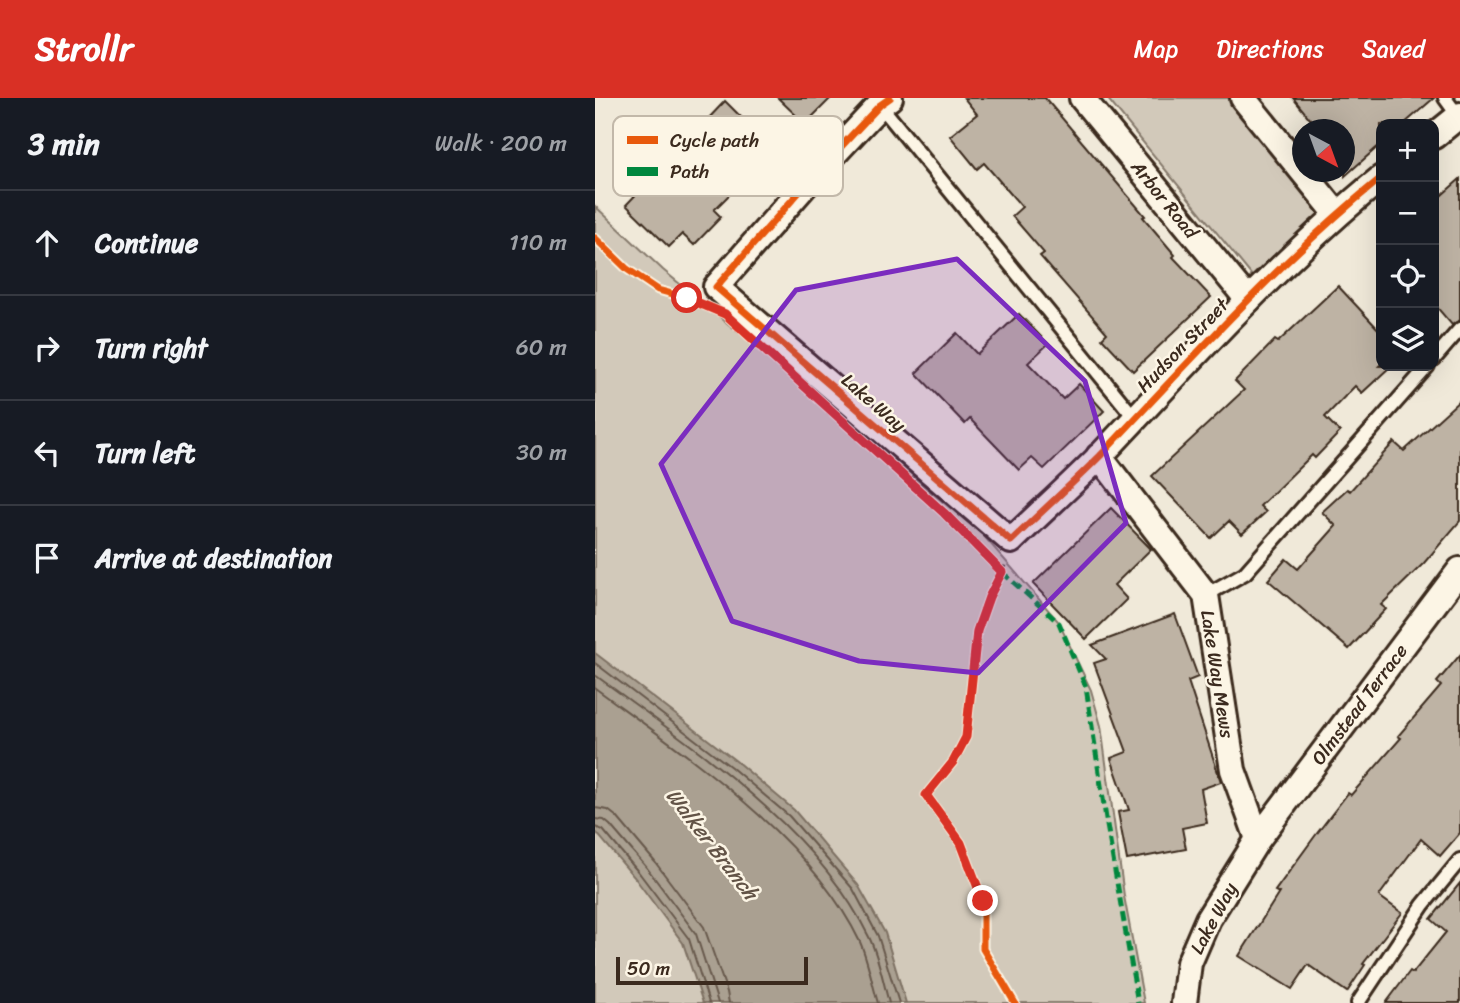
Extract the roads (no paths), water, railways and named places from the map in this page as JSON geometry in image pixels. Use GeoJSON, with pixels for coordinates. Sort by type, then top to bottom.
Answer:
{"type":"FeatureCollection","features":[{"type":"Feature","properties":{"kind":"street","name":"Arbor Road"},"geometry":{"type":"LineString","coordinates":[[1082,98],[1248,300]]}},
{"type":"Feature","properties":{"kind":"street"},"geometry":{"type":"LineString","coordinates":[[1243,98],[1336,214]]}},
{"type":"Feature","properties":{"kind":"street","name":"Lake Way"},"geometry":{"type":"LineString","coordinates":[[843,145],[885,101]]}},
{"type":"Feature","properties":{"kind":"street"},"geometry":{"type":"LineString","coordinates":[[1439,130],[1455,109]]}},
{"type":"Feature","properties":{"kind":"street","name":"Hudson Street"},"geometry":{"type":"LineString","coordinates":[[1011,541],[1099,456],[1248,300],[1336,214],[1376,182]]}},
{"type":"Feature","properties":{"kind":"street","name":"Lake Way"},"geometry":{"type":"LineString","coordinates":[[796,196],[716,287],[1011,541]]}},
{"type":"Feature","properties":{"kind":"street","name":"Lake Way Mews"},"geometry":{"type":"LineString","coordinates":[[1099,456],[1206,595],[1233,770],[1258,839]]}},
{"type":"Feature","properties":{"kind":"street","name":"Olmstead Terrace"},"geometry":{"type":"LineString","coordinates":[[1258,839],[1460,570]]}},
{"type":"Feature","properties":{"kind":"street","name":"Lake Way"},"geometry":{"type":"LineString","coordinates":[[1184,1003],[1189,963],[1208,919],[1258,839]]}},
{"type":"Feature","properties":{"kind":"lane"},"geometry":{"type":"LineString","coordinates":[[885,101],[1134,417]]}},
{"type":"Feature","properties":{"kind":"lane"},"geometry":{"type":"LineString","coordinates":[[1439,353],[1460,330]]}},
{"type":"Feature","properties":{"kind":"lane"},"geometry":{"type":"LineString","coordinates":[[1206,595],[1245,573],[1424,371]]}},
{"type":"Feature","properties":{"kind":"lane"},"geometry":{"type":"LineString","coordinates":[[1358,1003],[1423,905],[1460,860]]}},
{"type":"Feature","properties":{"kind":"water","name":"Walker Branch"},"geometry":{"type":"Polygon","coordinates":[[[595,653],[736,761],[794,810],[858,885],[885,933],[906,1003],[703,1003],[683,943],[635,878],[595,831],[595,653]]]}}]}
